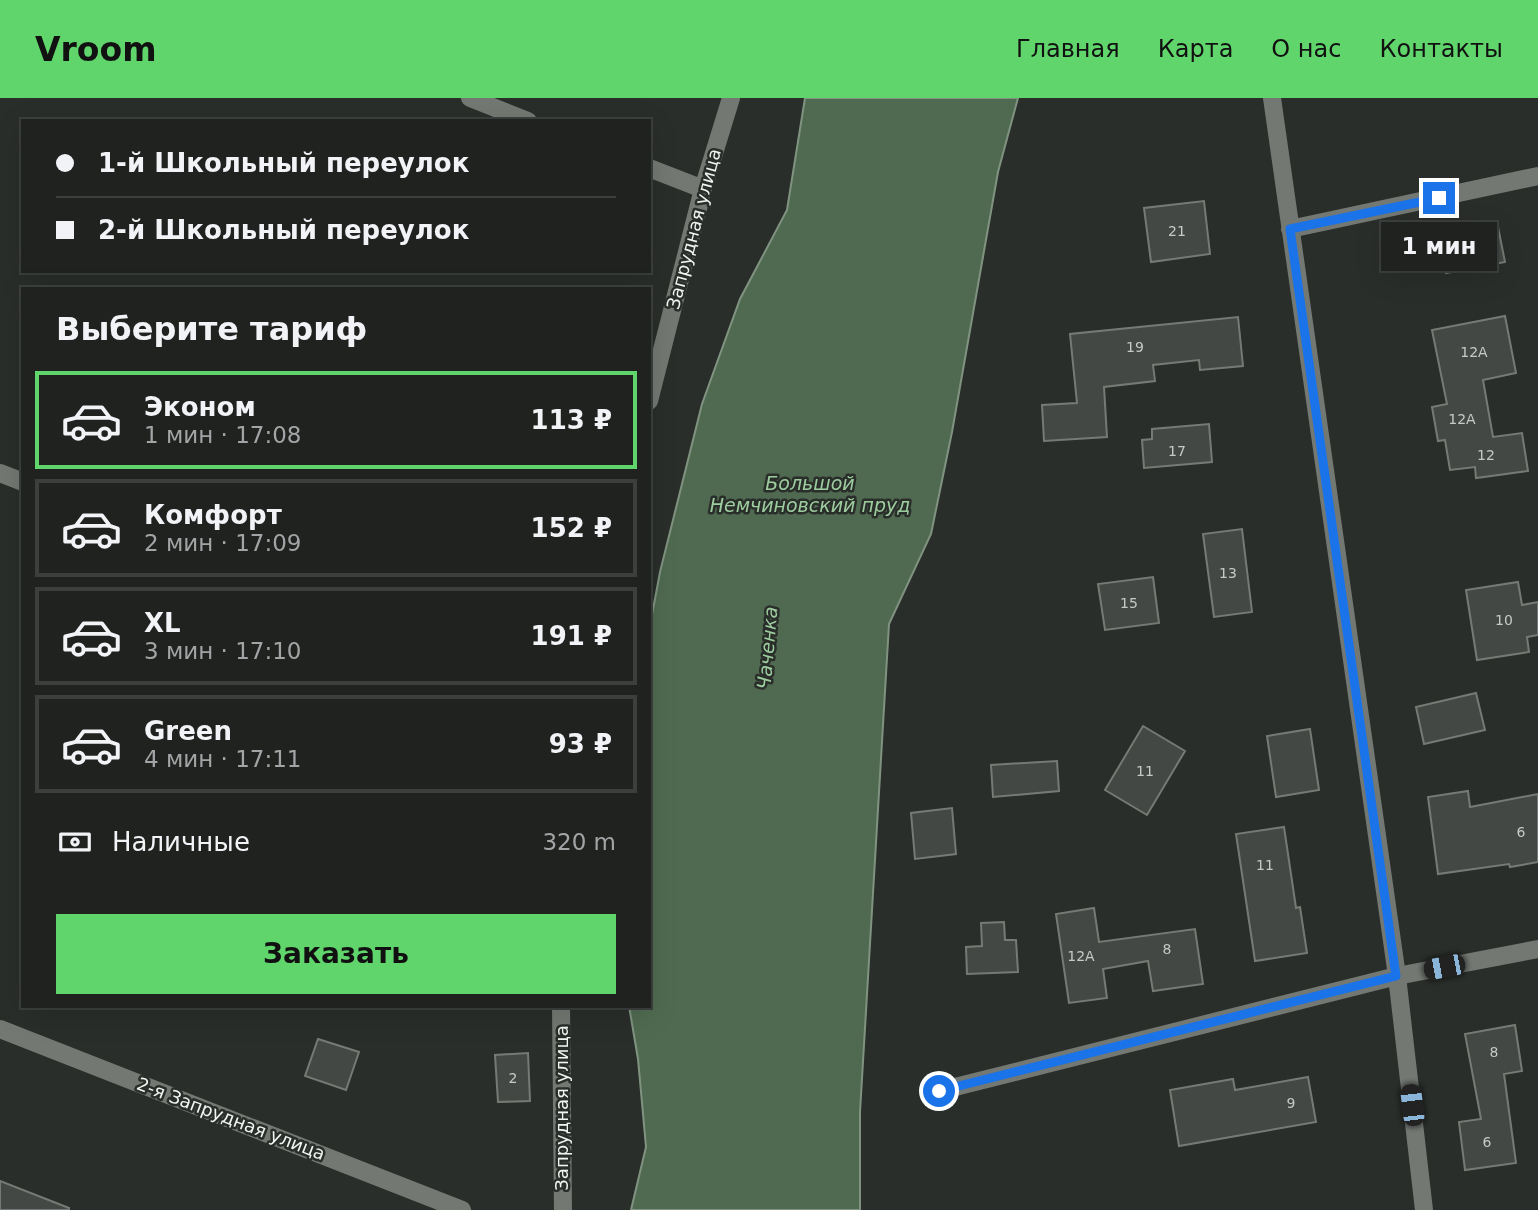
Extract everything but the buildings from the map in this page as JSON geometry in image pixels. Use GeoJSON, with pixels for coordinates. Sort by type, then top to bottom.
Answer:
{"type":"FeatureCollection","features":[{"type":"Feature","properties":{"kind":"street"},"geometry":{"type":"LineString","coordinates":[[470,98],[523,119]]}},
{"type":"Feature","properties":{"kind":"street","name":"Запрудная улица"},"geometry":{"type":"LineString","coordinates":[[651,393],[703,189],[731,98]]}},
{"type":"Feature","properties":{"kind":"street"},"geometry":{"type":"LineString","coordinates":[[1272,98],[1396,976],[1424,1210]]}},
{"type":"Feature","properties":{"kind":"street"},"geometry":{"type":"LineString","coordinates":[[651,169],[703,189]]}},
{"type":"Feature","properties":{"kind":"street"},"geometry":{"type":"LineString","coordinates":[[1290,229],[1538,176]]}},
{"type":"Feature","properties":{"kind":"street"},"geometry":{"type":"LineString","coordinates":[[0,473],[21,481]]}},
{"type":"Feature","properties":{"kind":"street"},"geometry":{"type":"LineString","coordinates":[[939,1091],[1396,976],[1538,949]]}},
{"type":"Feature","properties":{"kind":"street","name":"Запрудная улица"},"geometry":{"type":"LineString","coordinates":[[561,1008],[563,1210]]}},
{"type":"Feature","properties":{"kind":"street","name":"2-я Запрудная улица"},"geometry":{"type":"LineString","coordinates":[[0,1029],[462,1210]]}},
{"type":"Feature","properties":{"kind":"water","name":"Большой Немчиновский пруд"},"geometry":{"type":"Polygon","coordinates":[[[805,98],[1018,98],[998,172],[931,534],[889,624],[860,1112],[860,1210],[631,1210],[646,1147],[638,1059],[629,1008],[651,1008],[651,620],[660,572],[702,404],[740,299],[787,210],[805,98]]]}},
{"type":"Feature","properties":{"kind":"route"},"geometry":{"type":"LineString","coordinates":[[939,1091],[1396,976],[1290,229],[1439,198]]}},
{"type":"Feature","properties":{"kind":"water label","name":"Чаченка"},"geometry":{"type":"Point","coordinates":[767,648]}}]}
